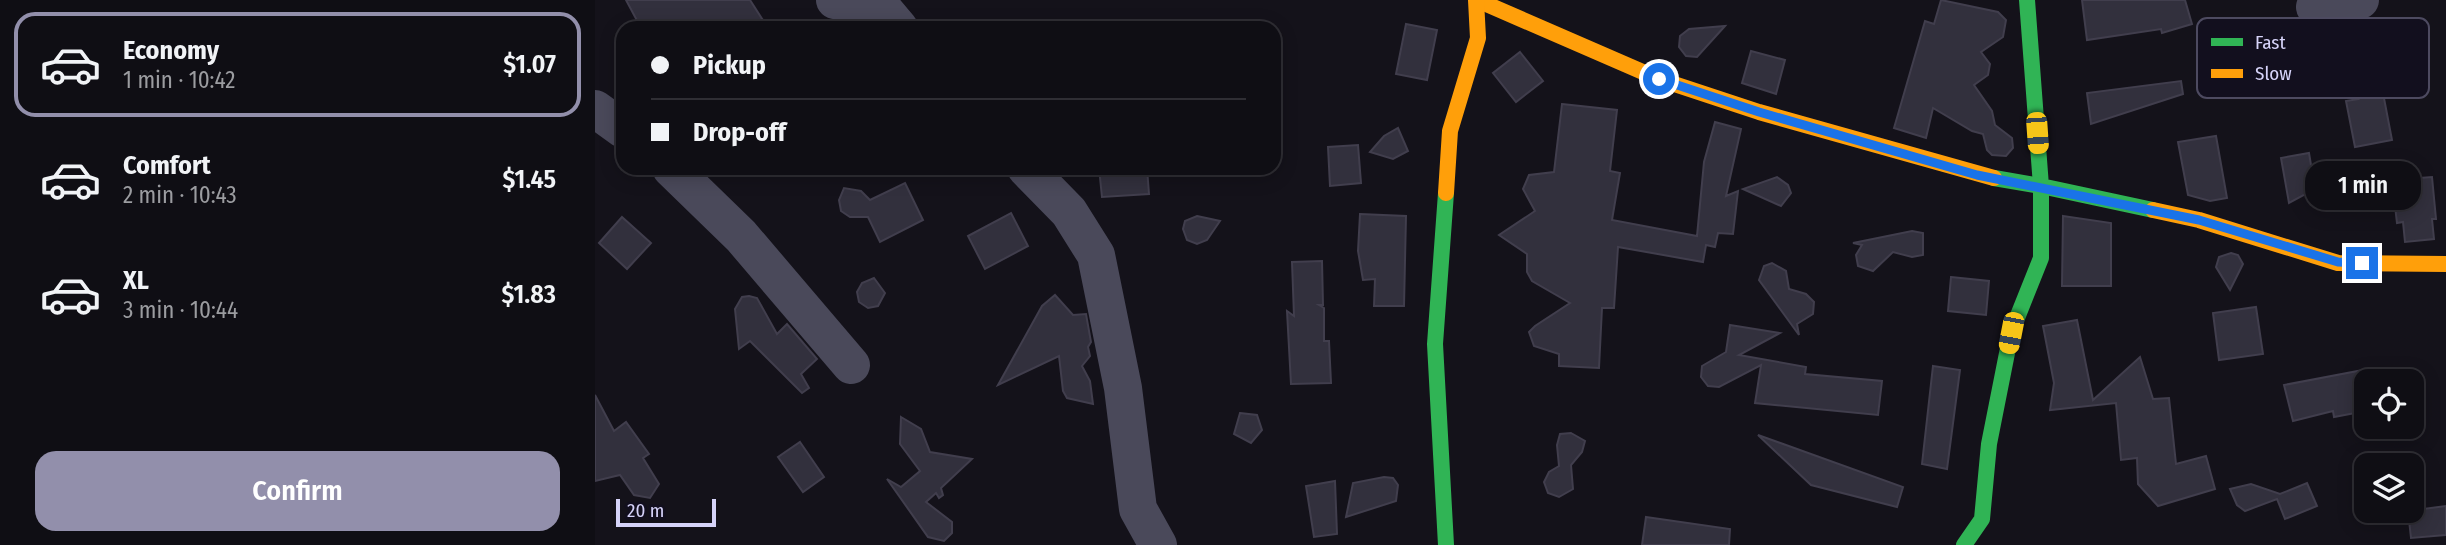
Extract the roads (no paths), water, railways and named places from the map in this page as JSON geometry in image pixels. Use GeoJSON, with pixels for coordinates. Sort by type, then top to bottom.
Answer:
{"type":"FeatureCollection","features":[{"type":"Feature","properties":{"kind":"street"},"geometry":{"type":"LineString","coordinates":[[835,0],[883,9],[893,21]]}},
{"type":"Feature","properties":{"kind":"street"},"geometry":{"type":"LineString","coordinates":[[1446,545],[1435,344],[1450,131],[1478,38],[1477,0],[1659,79],[1759,112],[1977,175],[2199,220],[2338,262],[2446,264]]}},
{"type":"Feature","properties":{"kind":"street"},"geometry":{"type":"LineString","coordinates":[[1964,545],[1982,519],[1989,444],[2011,333],[2041,258],[2041,186],[2027,0]]}},
{"type":"Feature","properties":{"kind":"street"},"geometry":{"type":"LineString","coordinates":[[2315,7],[2360,0]]}},
{"type":"Feature","properties":{"kind":"street"},"geometry":{"type":"LineString","coordinates":[[595,109],[616,124]]}},
{"type":"Feature","properties":{"kind":"street"},"geometry":{"type":"LineString","coordinates":[[678,175],[741,236],[851,365]]}},
{"type":"Feature","properties":{"kind":"street"},"geometry":{"type":"LineString","coordinates":[[1033,175],[1069,212],[1096,255],[1123,388],[1138,509],[1158,545]]}}]}
